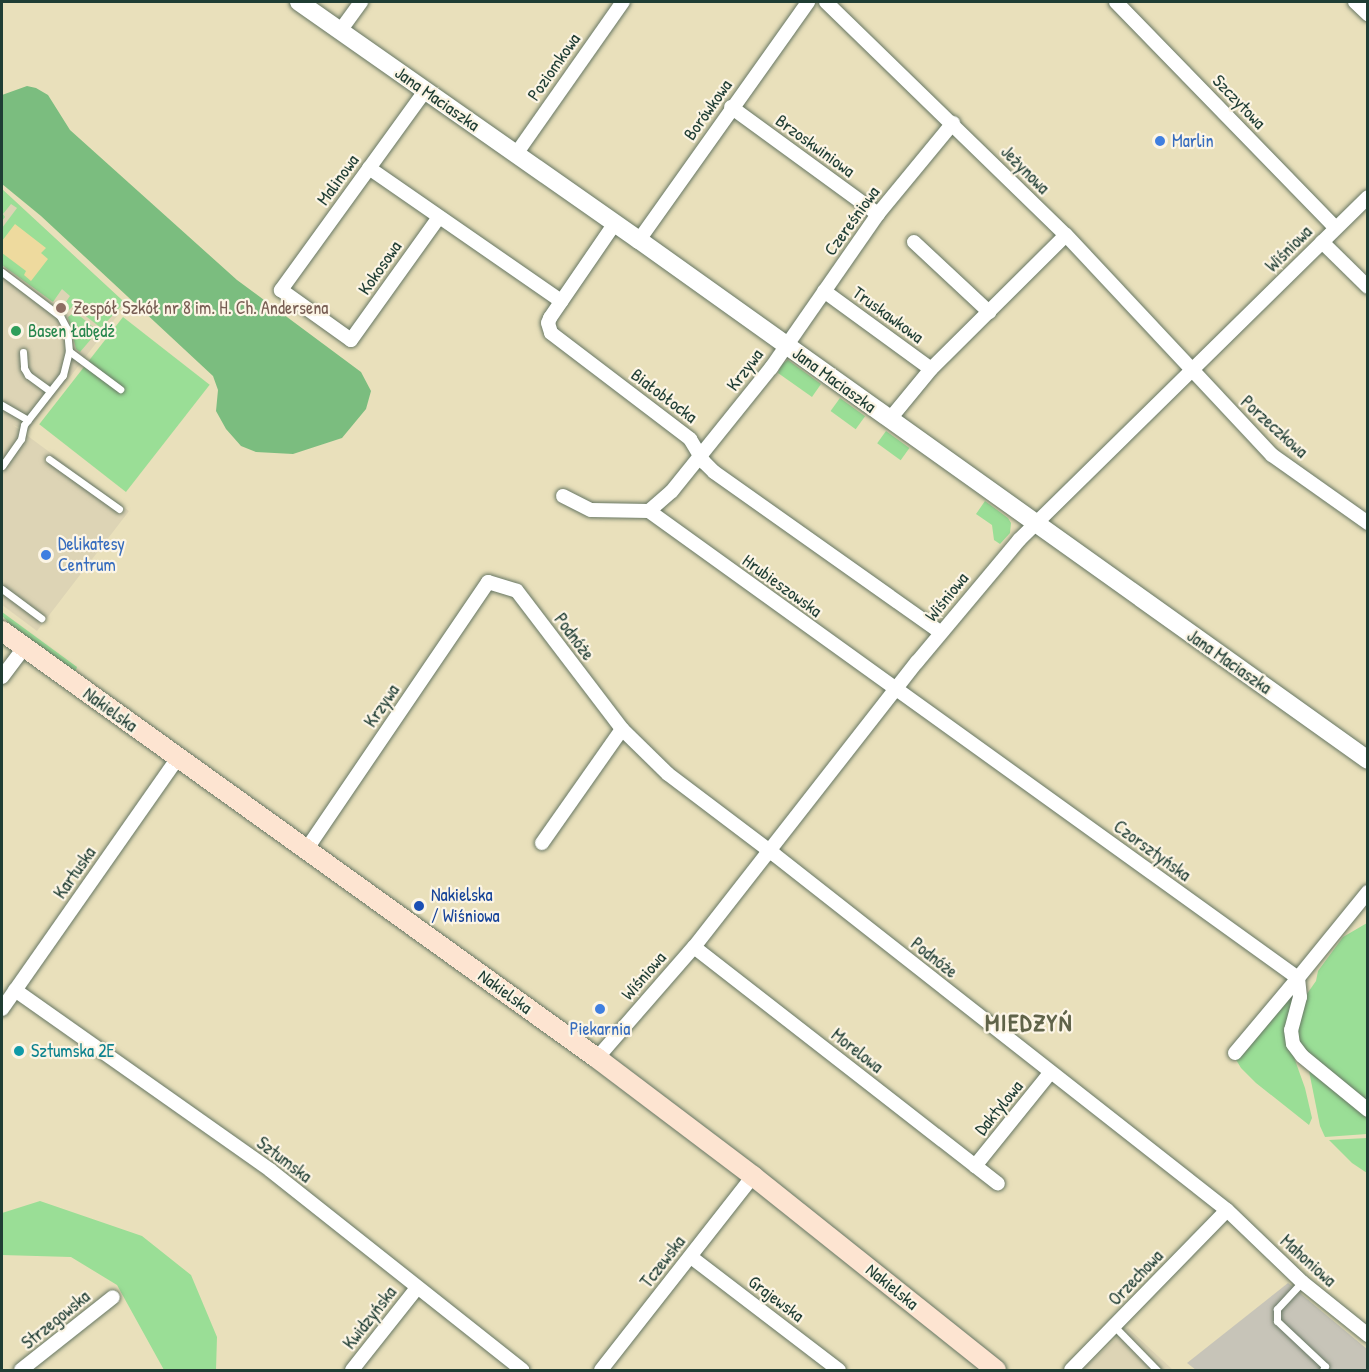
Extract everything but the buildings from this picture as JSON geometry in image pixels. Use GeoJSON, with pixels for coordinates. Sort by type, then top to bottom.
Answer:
{"type":"FeatureCollection","features":[{"type":"Feature","properties":{"kind":"main road","name":"Nakielska"},"geometry":{"type":"LineString","coordinates":[[2,631],[597,1058],[753,1176],[996,1371]]}},
{"type":"Feature","properties":{"kind":"street","name":"Jana Maciaszka"},"geometry":{"type":"LineString","coordinates":[[299,2],[639,240],[1034,524],[1368,760]]}},
{"type":"Feature","properties":{"kind":"street"},"geometry":{"type":"LineString","coordinates":[[340,31],[361,2]]}},
{"type":"Feature","properties":{"kind":"street","name":"Poziomkowa"},"geometry":{"type":"LineString","coordinates":[[516,154],[623,2]]}},
{"type":"Feature","properties":{"kind":"street","name":"Borówkowa"},"geometry":{"type":"LineString","coordinates":[[639,240],[731,107],[808,2]]}},
{"type":"Feature","properties":{"kind":"street","name":"Jeżynowa"},"geometry":{"type":"LineString","coordinates":[[826,2],[953,123],[1066,236],[1191,372]]}},
{"type":"Feature","properties":{"kind":"street","name":"Szczytowa"},"geometry":{"type":"LineString","coordinates":[[1116,2],[1336,228]]}},
{"type":"Feature","properties":{"kind":"street"},"geometry":{"type":"LineString","coordinates":[[1355,2],[1368,14]]}},
{"type":"Feature","properties":{"kind":"street","name":"Malinowa"},"geometry":{"type":"LineString","coordinates":[[351,340],[282,290],[425,91]]}},
{"type":"Feature","properties":{"kind":"street","name":"Brzoskwiniowa"},"geometry":{"type":"LineString","coordinates":[[731,107],[878,214]]}},
{"type":"Feature","properties":{"kind":"street","name":"Czereśniowa"},"geometry":{"type":"LineString","coordinates":[[786,345],[878,214],[953,123]]}},
{"type":"Feature","properties":{"kind":"street"},"geometry":{"type":"LineString","coordinates":[[369,168],[561,301]]}},
{"type":"Feature","properties":{"kind":"street","name":"Wiśniowa"},"geometry":{"type":"LineString","coordinates":[[597,1058],[694,947],[895,689],[1034,524],[1368,197]]}},
{"type":"Feature","properties":{"kind":"street","name":"Kokosowa"},"geometry":{"type":"LineString","coordinates":[[351,340],[439,217]]}},
{"type":"Feature","properties":{"kind":"street","name":"Białobłocka"},"geometry":{"type":"LineString","coordinates":[[615,223],[548,323],[551,333],[690,439],[714,472],[941,633]]}},
{"type":"Feature","properties":{"kind":"street","name":"Truskawkowa"},"geometry":{"type":"LineString","coordinates":[[889,420],[931,369],[1066,236]]}},
{"type":"Feature","properties":{"kind":"street"},"geometry":{"type":"LineString","coordinates":[[914,242],[989,312]]}},
{"type":"Feature","properties":{"kind":"street"},"geometry":{"type":"LineString","coordinates":[[1322,242],[1368,287]]}},
{"type":"Feature","properties":{"kind":"street","name":"Truskawkowa"},"geometry":{"type":"LineString","coordinates":[[824,291],[931,369]]}},
{"type":"Feature","properties":{"kind":"street","name":"Krzywa"},"geometry":{"type":"LineString","coordinates":[[649,511],[682,481],[786,345]]}},
{"type":"Feature","properties":{"kind":"street","name":"Porzeczkowa"},"geometry":{"type":"LineString","coordinates":[[1191,372],[1272,455],[1368,523]]}},
{"type":"Feature","properties":{"kind":"street"},"geometry":{"type":"LineString","coordinates":[[562,496],[591,510],[649,511]]}},
{"type":"Feature","properties":{"kind":"street","name":"Hrubieszowska"},"geometry":{"type":"LineString","coordinates":[[649,511],[895,689]]}},
{"type":"Feature","properties":{"kind":"street","name":"Krzywa"},"geometry":{"type":"LineString","coordinates":[[306,850],[488,582]]}},
{"type":"Feature","properties":{"kind":"street","name":"Podnóże"},"geometry":{"type":"LineString","coordinates":[[488,582],[517,591],[622,729],[668,774],[769,850],[1227,1210]]}},
{"type":"Feature","properties":{"kind":"street"},"geometry":{"type":"LineString","coordinates":[[2,677],[24,648]]}},
{"type":"Feature","properties":{"kind":"street","name":"Czorsztyńska"},"geometry":{"type":"LineString","coordinates":[[895,689],[1298,978]]}},
{"type":"Feature","properties":{"kind":"street"},"geometry":{"type":"LineString","coordinates":[[542,843],[622,729]]}},
{"type":"Feature","properties":{"kind":"street","name":"Kartuska"},"geometry":{"type":"LineString","coordinates":[[2,1009],[178,758]]}},
{"type":"Feature","properties":{"kind":"street"},"geometry":{"type":"LineString","coordinates":[[1235,1053],[1368,892]]}},
{"type":"Feature","properties":{"kind":"street","name":"Morelowa"},"geometry":{"type":"LineString","coordinates":[[694,947],[998,1184]]}},
{"type":"Feature","properties":{"kind":"street"},"geometry":{"type":"LineString","coordinates":[[1298,978],[1300,997],[1291,1030],[1293,1044],[1302,1056],[1368,1110]]}},
{"type":"Feature","properties":{"kind":"street","name":"Sztumska"},"geometry":{"type":"LineString","coordinates":[[15,990],[270,1170],[522,1371]]}},
{"type":"Feature","properties":{"kind":"street","name":"Daktylowa"},"geometry":{"type":"LineString","coordinates":[[975,1166],[1050,1073]]}},
{"type":"Feature","properties":{"kind":"street","name":"Tczewska"},"geometry":{"type":"LineString","coordinates":[[601,1371],[753,1176]]}},
{"type":"Feature","properties":{"kind":"street","name":"Mahoniowa"},"geometry":{"type":"LineString","coordinates":[[1227,1210],[1302,1282],[1368,1335]]}},
{"type":"Feature","properties":{"kind":"street","name":"Orzechowa"},"geometry":{"type":"LineString","coordinates":[[1071,1371],[1227,1210]]}},
{"type":"Feature","properties":{"kind":"street","name":"Grajewska"},"geometry":{"type":"LineString","coordinates":[[691,1257],[840,1371]]}},
{"type":"Feature","properties":{"kind":"street","name":"Kwidzyńska"},"geometry":{"type":"LineString","coordinates":[[352,1371],[417,1288]]}},
{"type":"Feature","properties":{"kind":"street","name":"Strzegowska"},"geometry":{"type":"LineString","coordinates":[[21,1371],[113,1297]]}},
{"type":"Feature","properties":{"kind":"lane"},"geometry":{"type":"LineString","coordinates":[[2,272],[60,316],[67,329],[69,351],[65,372],[27,420],[21,432],[21,439],[2,466]]}},
{"type":"Feature","properties":{"kind":"lane"},"geometry":{"type":"LineString","coordinates":[[69,351],[120,389]]}},
{"type":"Feature","properties":{"kind":"lane"},"geometry":{"type":"LineString","coordinates":[[23,352],[24,369],[27,375],[50,391]]}},
{"type":"Feature","properties":{"kind":"lane"},"geometry":{"type":"LineString","coordinates":[[2,405],[27,420]]}},
{"type":"Feature","properties":{"kind":"lane"},"geometry":{"type":"LineString","coordinates":[[49,459],[119,510]]}},
{"type":"Feature","properties":{"kind":"lane"},"geometry":{"type":"LineString","coordinates":[[2,589],[41,618]]}},
{"type":"Feature","properties":{"kind":"lane"},"geometry":{"type":"LineString","coordinates":[[1302,1282],[1277,1309],[1277,1321],[1325,1366],[1323,1371]]}},
{"type":"Feature","properties":{"kind":"lane"},"geometry":{"type":"LineString","coordinates":[[1114,1326],[1157,1371]]}},
{"type":"Feature","properties":{"kind":"shaded area"},"geometry":{"type":"Polygon","coordinates":[[[2,189],[122,300],[121,311],[28,431],[13,425],[129,511],[37,631],[2,605],[2,189]]]}},
{"type":"Feature","properties":{"kind":"shaded area"},"geometry":{"type":"Polygon","coordinates":[[[1288,1283],[1367,1349],[1367,1370],[1196,1370],[1187,1363],[1288,1283]]]}},
{"type":"Feature","properties":{"kind":"shaded area"},"geometry":{"type":"Polygon","coordinates":[[[1128,1328],[1173,1370],[1082,1370],[1128,1328]]]}},
{"type":"Feature","properties":{"kind":"green space"},"geometry":{"type":"Polygon","coordinates":[[[27,86],[48,95],[70,130],[237,280],[361,372],[371,391],[366,409],[342,438],[293,454],[256,452],[241,446],[226,429],[216,411],[218,390],[213,376],[41,216],[2,184],[2,95],[27,86]]]}},
{"type":"Feature","properties":{"kind":"green space"},"geometry":{"type":"Polygon","coordinates":[[[2,189],[122,300],[122,305],[101,328],[73,306],[65,314],[61,309],[70,296],[62,289],[53,302],[2,265],[2,228],[17,208],[11,204],[3,214],[5,217],[2,221],[2,189]]]}},
{"type":"Feature","properties":{"kind":"green space"},"geometry":{"type":"Polygon","coordinates":[[[75,312],[98,331],[80,352],[76,349],[68,317],[75,312]]]}},
{"type":"Feature","properties":{"kind":"green space"},"geometry":{"type":"Polygon","coordinates":[[[123,317],[210,385],[126,492],[39,424],[123,317]]]}},
{"type":"Feature","properties":{"kind":"green space"},"geometry":{"type":"Polygon","coordinates":[[[788,360],[821,384],[812,397],[778,373],[782,364],[788,360]]]}},
{"type":"Feature","properties":{"kind":"green space"},"geometry":{"type":"Polygon","coordinates":[[[840,398],[865,416],[856,429],[831,411],[840,398]]]}},
{"type":"Feature","properties":{"kind":"green space"},"geometry":{"type":"Polygon","coordinates":[[[886,431],[909,448],[901,460],[877,443],[886,431]]]}},
{"type":"Feature","properties":{"kind":"green space"},"geometry":{"type":"Polygon","coordinates":[[[985,501],[1008,518],[1011,523],[1010,533],[1000,544],[994,540],[992,525],[976,514],[985,501]]]}},
{"type":"Feature","properties":{"kind":"green space"},"geometry":{"type":"Polygon","coordinates":[[[2,612],[77,667],[75,673],[28,641],[2,616],[2,612]]]}},
{"type":"Feature","properties":{"kind":"green space"},"geometry":{"type":"Polygon","coordinates":[[[1367,923],[1367,1103],[1303,1051],[1294,1032],[1304,998],[1316,981],[1318,971],[1343,937],[1367,923]]]}},
{"type":"Feature","properties":{"kind":"green space"},"geometry":{"type":"Polygon","coordinates":[[[1293,992],[1286,1035],[1305,1088],[1312,1118],[1309,1125],[1256,1083],[1241,1068],[1235,1058],[1293,992]]]}},
{"type":"Feature","properties":{"kind":"green space"},"geometry":{"type":"Polygon","coordinates":[[[1308,1066],[1367,1113],[1367,1134],[1325,1137],[1320,1126],[1308,1066]]]}},
{"type":"Feature","properties":{"kind":"green space"},"geometry":{"type":"Polygon","coordinates":[[[1367,1138],[1367,1173],[1352,1163],[1329,1140],[1367,1138]]]}},
{"type":"Feature","properties":{"kind":"green space"},"geometry":{"type":"Polygon","coordinates":[[[40,1201],[142,1236],[191,1275],[217,1337],[216,1370],[164,1370],[117,1285],[71,1257],[2,1255],[2,1213],[40,1201]]]}},
{"type":"Feature","properties":{"kind":"sand"},"geometry":{"type":"Polygon","coordinates":[[[15,224],[46,248],[41,253],[48,259],[31,281],[24,275],[26,271],[2,253],[2,241],[15,224]]]}},
{"type":"Feature","properties":{"kind":"place","name":"Marlin"},"geometry":{"type":"Point","coordinates":[1160,141]}},
{"type":"Feature","properties":{"kind":"place","name":"Zespół Szkół nr 8 im. H. Ch. Andersena"},"geometry":{"type":"Point","coordinates":[61,308]}},
{"type":"Feature","properties":{"kind":"place","name":"Basen Łabędź"},"geometry":{"type":"Point","coordinates":[16,331]}},
{"type":"Feature","properties":{"kind":"place","name":"Delikatesy Centrum"},"geometry":{"type":"Point","coordinates":[46,555]}},
{"type":"Feature","properties":{"kind":"place","name":"Nakielska / Wiśniowa"},"geometry":{"type":"Point","coordinates":[419,906]}},
{"type":"Feature","properties":{"kind":"place","name":"Piekarnia"},"geometry":{"type":"Point","coordinates":[600,1009]}},
{"type":"Feature","properties":{"kind":"place","name":"Sztumska 2E"},"geometry":{"type":"Point","coordinates":[19,1051]}},
{"type":"Feature","properties":{"kind":"district","name":"MIEDZYŃ"},"geometry":{"type":"Point","coordinates":[1029,1023]}}]}
